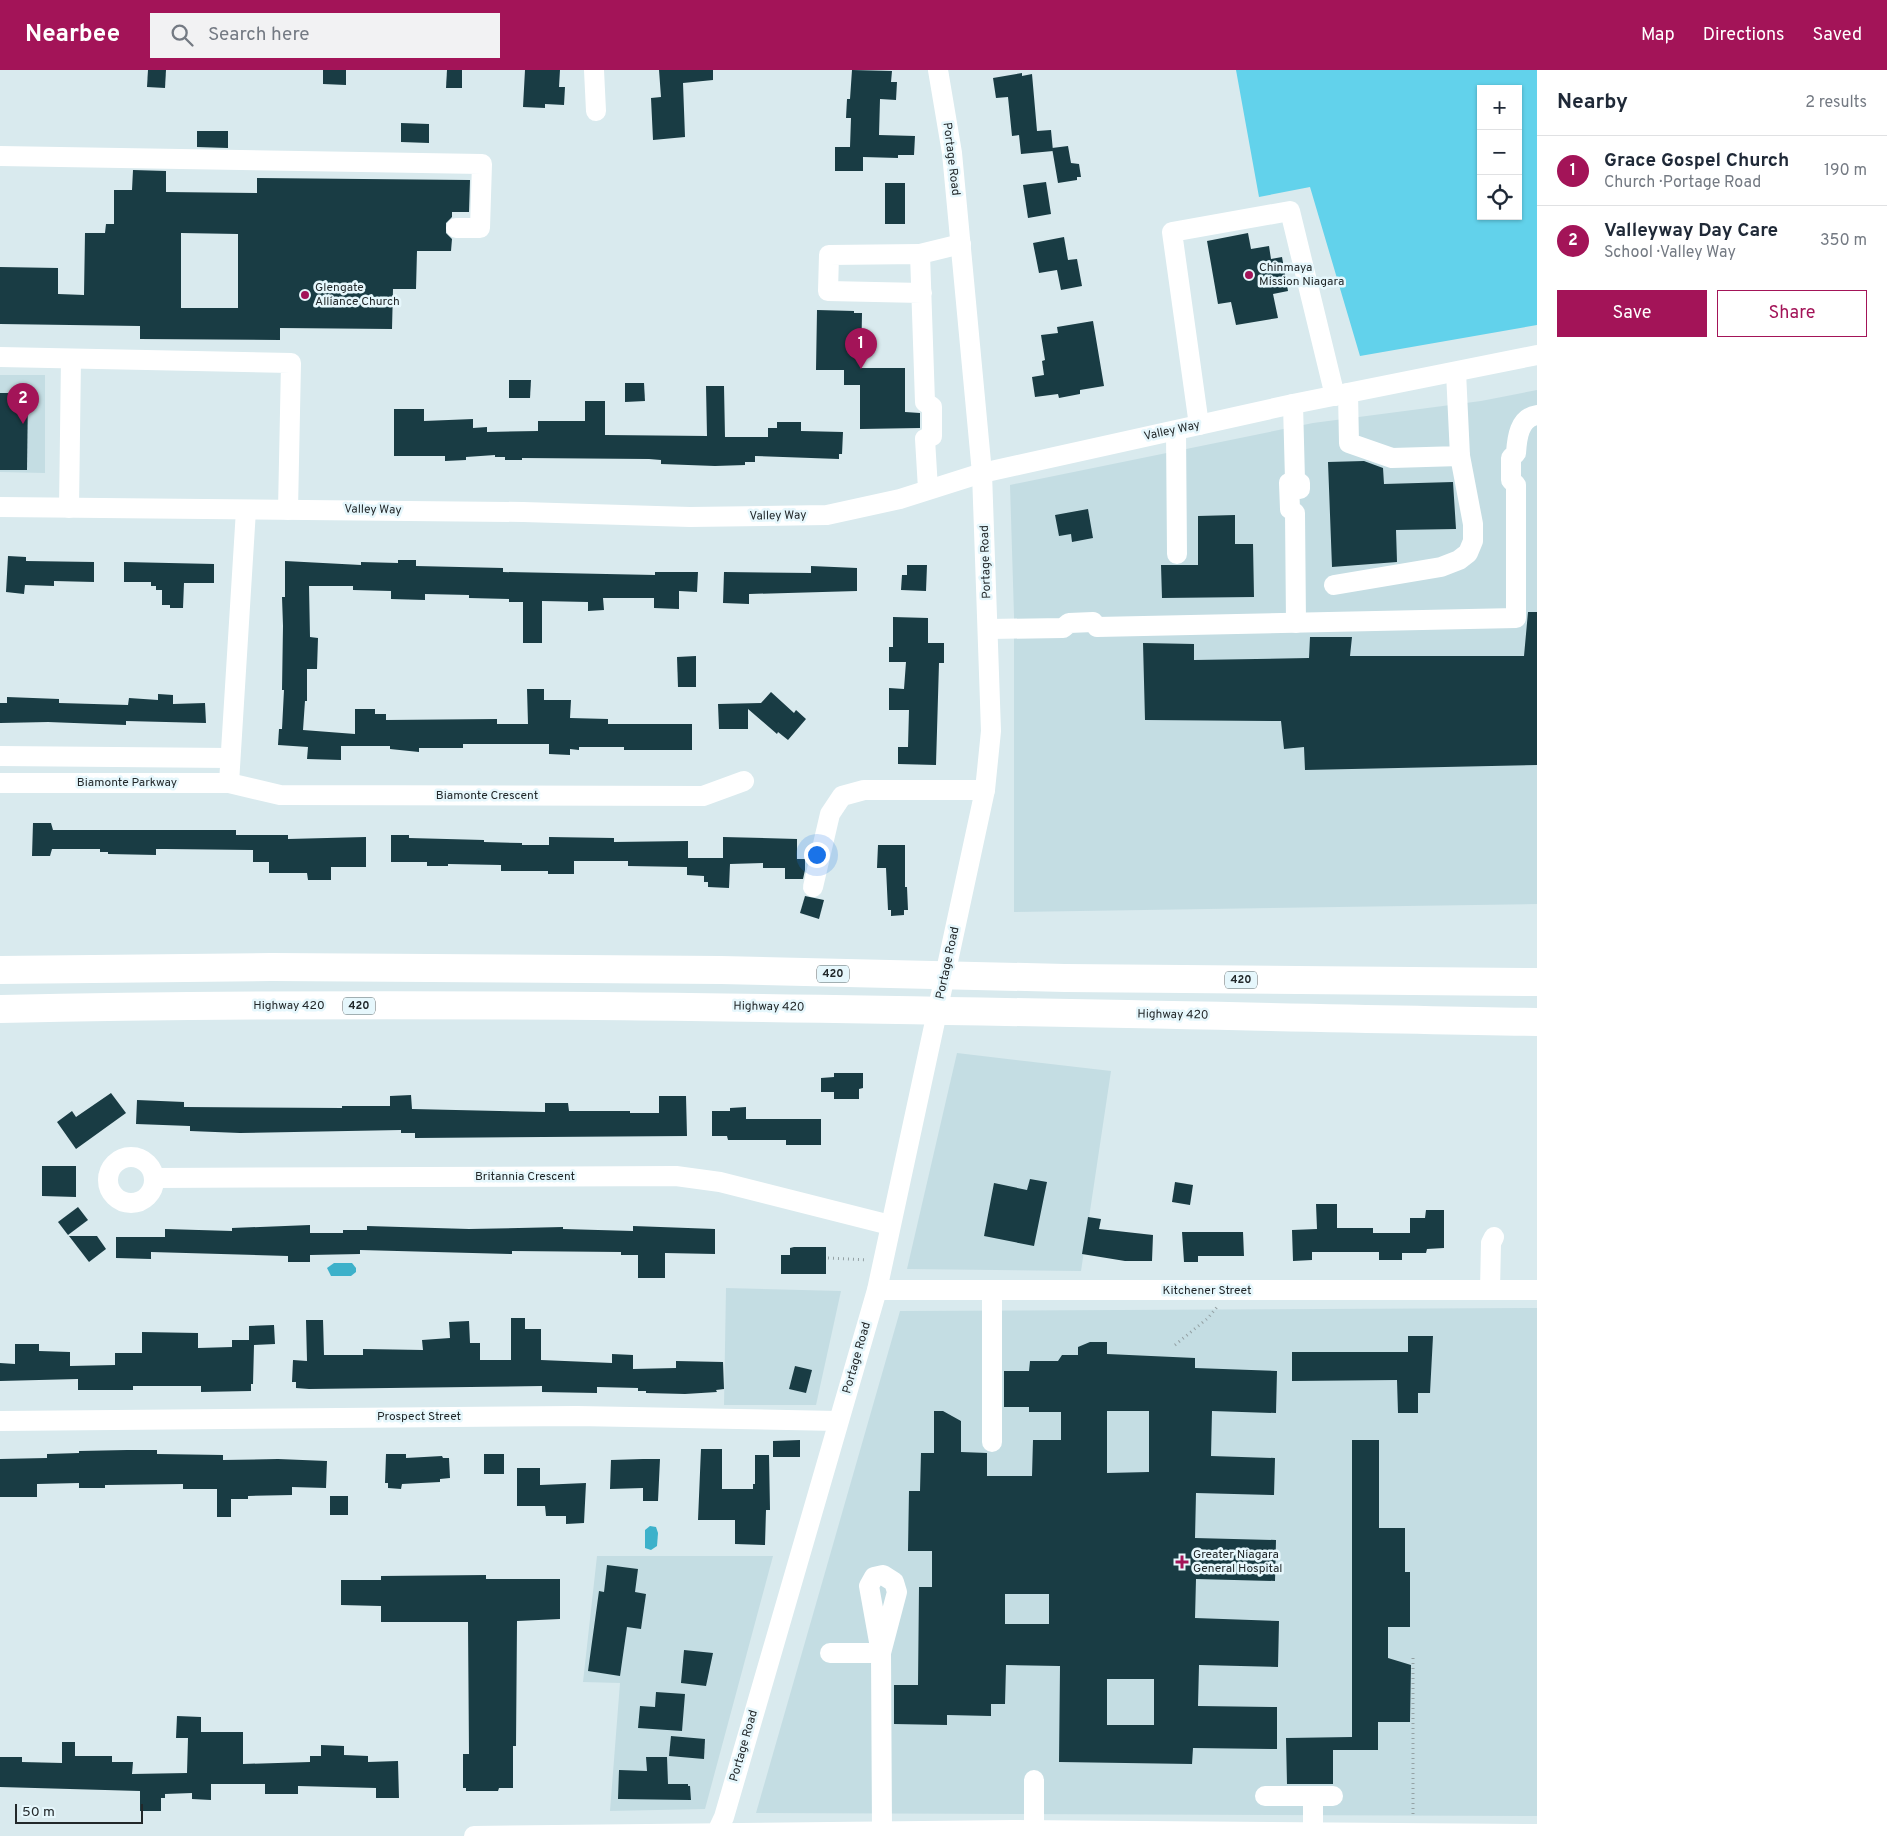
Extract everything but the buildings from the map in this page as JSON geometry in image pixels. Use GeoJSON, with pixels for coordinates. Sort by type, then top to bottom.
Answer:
{"type":"FeatureCollection","features":[{"type":"Feature","properties":{"kind":"highway","name":"420"},"geometry":{"type":"LineString","coordinates":[[0,970],[271,967],[711,970],[983,977],[1537,982]]}},
{"type":"Feature","properties":{"kind":"highway","name":"Highway 420"},"geometry":{"type":"LineString","coordinates":[[0,1009],[159,1006],[718,1006],[1537,1022]]}},
{"type":"Feature","properties":{"kind":"street"},"geometry":{"type":"LineString","coordinates":[[594,70],[596,111]]}},
{"type":"Feature","properties":{"kind":"street","name":"Portage Road"},"geometry":{"type":"LineString","coordinates":[[716,1834],[724,1817],[877,1290],[985,790],[991,731],[989,629],[982,473],[952,154],[938,70]]}},
{"type":"Feature","properties":{"kind":"street"},"geometry":{"type":"LineString","coordinates":[[0,156],[482,164],[480,228],[456,228]]}},
{"type":"Feature","properties":{"kind":"street"},"geometry":{"type":"LineString","coordinates":[[1199,426],[1172,232],[1290,211],[1341,395],[1349,443],[1392,458],[1460,456]]}},
{"type":"Feature","properties":{"kind":"street"},"geometry":{"type":"LineString","coordinates":[[922,293],[828,291],[828,255],[920,254],[961,244]]}},
{"type":"Feature","properties":{"kind":"street"},"geometry":{"type":"LineString","coordinates":[[920,254],[928,489]]}},
{"type":"Feature","properties":{"kind":"street","name":"Valley Way"},"geometry":{"type":"LineString","coordinates":[[0,507],[523,512],[690,517],[827,515],[900,499],[982,473],[1293,404],[1537,355]]}},
{"type":"Feature","properties":{"kind":"street"},"geometry":{"type":"LineString","coordinates":[[0,358],[291,362],[288,510]]}},
{"type":"Feature","properties":{"kind":"street"},"geometry":{"type":"LineString","coordinates":[[70,508],[71,359]]}},
{"type":"Feature","properties":{"kind":"street"},"geometry":{"type":"LineString","coordinates":[[1334,585],[1441,567],[1459,560],[1468,553],[1473,541],[1473,524],[1460,456],[1456,372]]}},
{"type":"Feature","properties":{"kind":"street"},"geometry":{"type":"LineString","coordinates":[[1293,404],[1295,480],[1300,483],[1301,510],[1295,513],[1296,623]]}},
{"type":"Feature","properties":{"kind":"street"},"geometry":{"type":"LineString","coordinates":[[989,629],[1064,628],[1069,623],[1093,622],[1097,627],[1516,618],[1516,485],[1511,480],[1511,458],[1516,453],[1517,435],[1520,429],[1524,423],[1537,415]]}},
{"type":"Feature","properties":{"kind":"street"},"geometry":{"type":"LineString","coordinates":[[1176,431],[1177,554]]}},
{"type":"Feature","properties":{"kind":"street"},"geometry":{"type":"LineString","coordinates":[[229,783],[246,510]]}},
{"type":"Feature","properties":{"kind":"street","name":"Biamonte Parkway"},"geometry":{"type":"LineString","coordinates":[[0,756],[230,758]]}},
{"type":"Feature","properties":{"kind":"street","name":"Biamonte Crescent"},"geometry":{"type":"LineString","coordinates":[[229,783],[280,795],[703,796],[744,781]]}},
{"type":"Feature","properties":{"kind":"street","name":"Biamonte Parkway"},"geometry":{"type":"LineString","coordinates":[[0,783],[229,783]]}},
{"type":"Feature","properties":{"kind":"street"},"geometry":{"type":"LineString","coordinates":[[813,887],[830,814],[842,796],[864,790],[985,790]]}},
{"type":"Feature","properties":{"kind":"street","name":"Britannia Crescent"},"geometry":{"type":"LineString","coordinates":[[154,1178],[676,1176],[720,1182],[890,1225]]}},
{"type":"Feature","properties":{"kind":"street"},"geometry":{"type":"LineString","coordinates":[[1496,1290],[1491,1243],[1499,1237]]}},
{"type":"Feature","properties":{"kind":"street","name":"Kitchener Street"},"geometry":{"type":"LineString","coordinates":[[877,1290],[1537,1290]]}},
{"type":"Feature","properties":{"kind":"street"},"geometry":{"type":"LineString","coordinates":[[992,1291],[992,1442]]}},
{"type":"Feature","properties":{"kind":"street","name":"Prospect Street"},"geometry":{"type":"LineString","coordinates":[[0,1421],[577,1416],[838,1421]]}},
{"type":"Feature","properties":{"kind":"street"},"geometry":{"type":"LineString","coordinates":[[830,1653],[881,1653],[882,1831]]}},
{"type":"Feature","properties":{"kind":"street"},"geometry":{"type":"LineString","coordinates":[[1034,1780],[1034,1830]]}},
{"type":"Feature","properties":{"kind":"street"},"geometry":{"type":"LineString","coordinates":[[1265,1796],[1333,1796]]}},
{"type":"Feature","properties":{"kind":"street"},"geometry":{"type":"LineString","coordinates":[[1313,1796],[1313,1832]]}},
{"type":"Feature","properties":{"kind":"street"},"geometry":{"type":"LineString","coordinates":[[474,1836],[1034,1830],[1199,1834],[1313,1832],[1537,1834]]}},
{"type":"Feature","properties":{"kind":"path"},"geometry":{"type":"LineString","coordinates":[[828,1258],[883,1261]]}},
{"type":"Feature","properties":{"kind":"path"},"geometry":{"type":"LineString","coordinates":[[1175,1345],[1208,1318],[1231,1290]]}},
{"type":"Feature","properties":{"kind":"path"},"geometry":{"type":"LineString","coordinates":[[1412,1658],[1413,1833]]}},
{"type":"Feature","properties":{"kind":"shaded area"},"geometry":{"type":"Polygon","coordinates":[[[1236,70],[1537,70],[1537,325],[1360,356],[1310,187],[1259,197],[1236,70]]]}},
{"type":"Feature","properties":{"kind":"shaded area"},"geometry":{"type":"Polygon","coordinates":[[[0,375],[45,375],[45,473],[0,472],[0,375]]]}},
{"type":"Feature","properties":{"kind":"shaded area"},"geometry":{"type":"Polygon","coordinates":[[[1537,390],[1537,904],[1014,912],[1014,615],[1010,485],[1313,423],[1481,401],[1537,390]]]}},
{"type":"Feature","properties":{"kind":"shaded area"},"geometry":{"type":"Polygon","coordinates":[[[957,1053],[1111,1071],[1081,1271],[907,1269],[957,1053]]]}},
{"type":"Feature","properties":{"kind":"shaded area"},"geometry":{"type":"Polygon","coordinates":[[[334,1263],[352,1263],[356,1268],[356,1272],[351,1276],[331,1276],[327,1268],[334,1263]]]}},
{"type":"Feature","properties":{"kind":"shaded area"},"geometry":{"type":"Polygon","coordinates":[[[726,1288],[841,1291],[816,1405],[724,1405],[726,1288]]]}},
{"type":"Feature","properties":{"kind":"shaded area","name":"Greater Niagara General Hospital"},"geometry":{"type":"Polygon","coordinates":[[[1537,1308],[1537,1816],[756,1813],[900,1311],[1537,1308]]]}},
{"type":"Feature","properties":{"kind":"shaded area"},"geometry":{"type":"Polygon","coordinates":[[[650,1526],[656,1527],[658,1533],[657,1546],[651,1550],[645,1548],[645,1530],[650,1526]]]}},
{"type":"Feature","properties":{"kind":"shaded area"},"geometry":{"type":"Polygon","coordinates":[[[597,1556],[773,1556],[705,1809],[610,1811],[620,1683],[583,1682],[597,1556]]]}},
{"type":"Feature","properties":{"kind":"place","name":"Chinmaya Mission Niagara"},"geometry":{"type":"Point","coordinates":[1249,275]}},
{"type":"Feature","properties":{"kind":"place","name":"Glengate Alliance Church"},"geometry":{"type":"Point","coordinates":[305,295]}},
{"type":"Feature","properties":{"kind":"place","name":"Grace Gospel Church"},"geometry":{"type":"Point","coordinates":[861,369]}},
{"type":"Feature","properties":{"kind":"place","name":"Valleyway Day Care"},"geometry":{"type":"Point","coordinates":[23,424]}},
{"type":"Feature","properties":{"kind":"place","name":"Greater Niagara General Hospital"},"geometry":{"type":"Point","coordinates":[1182,1562]}}]}
